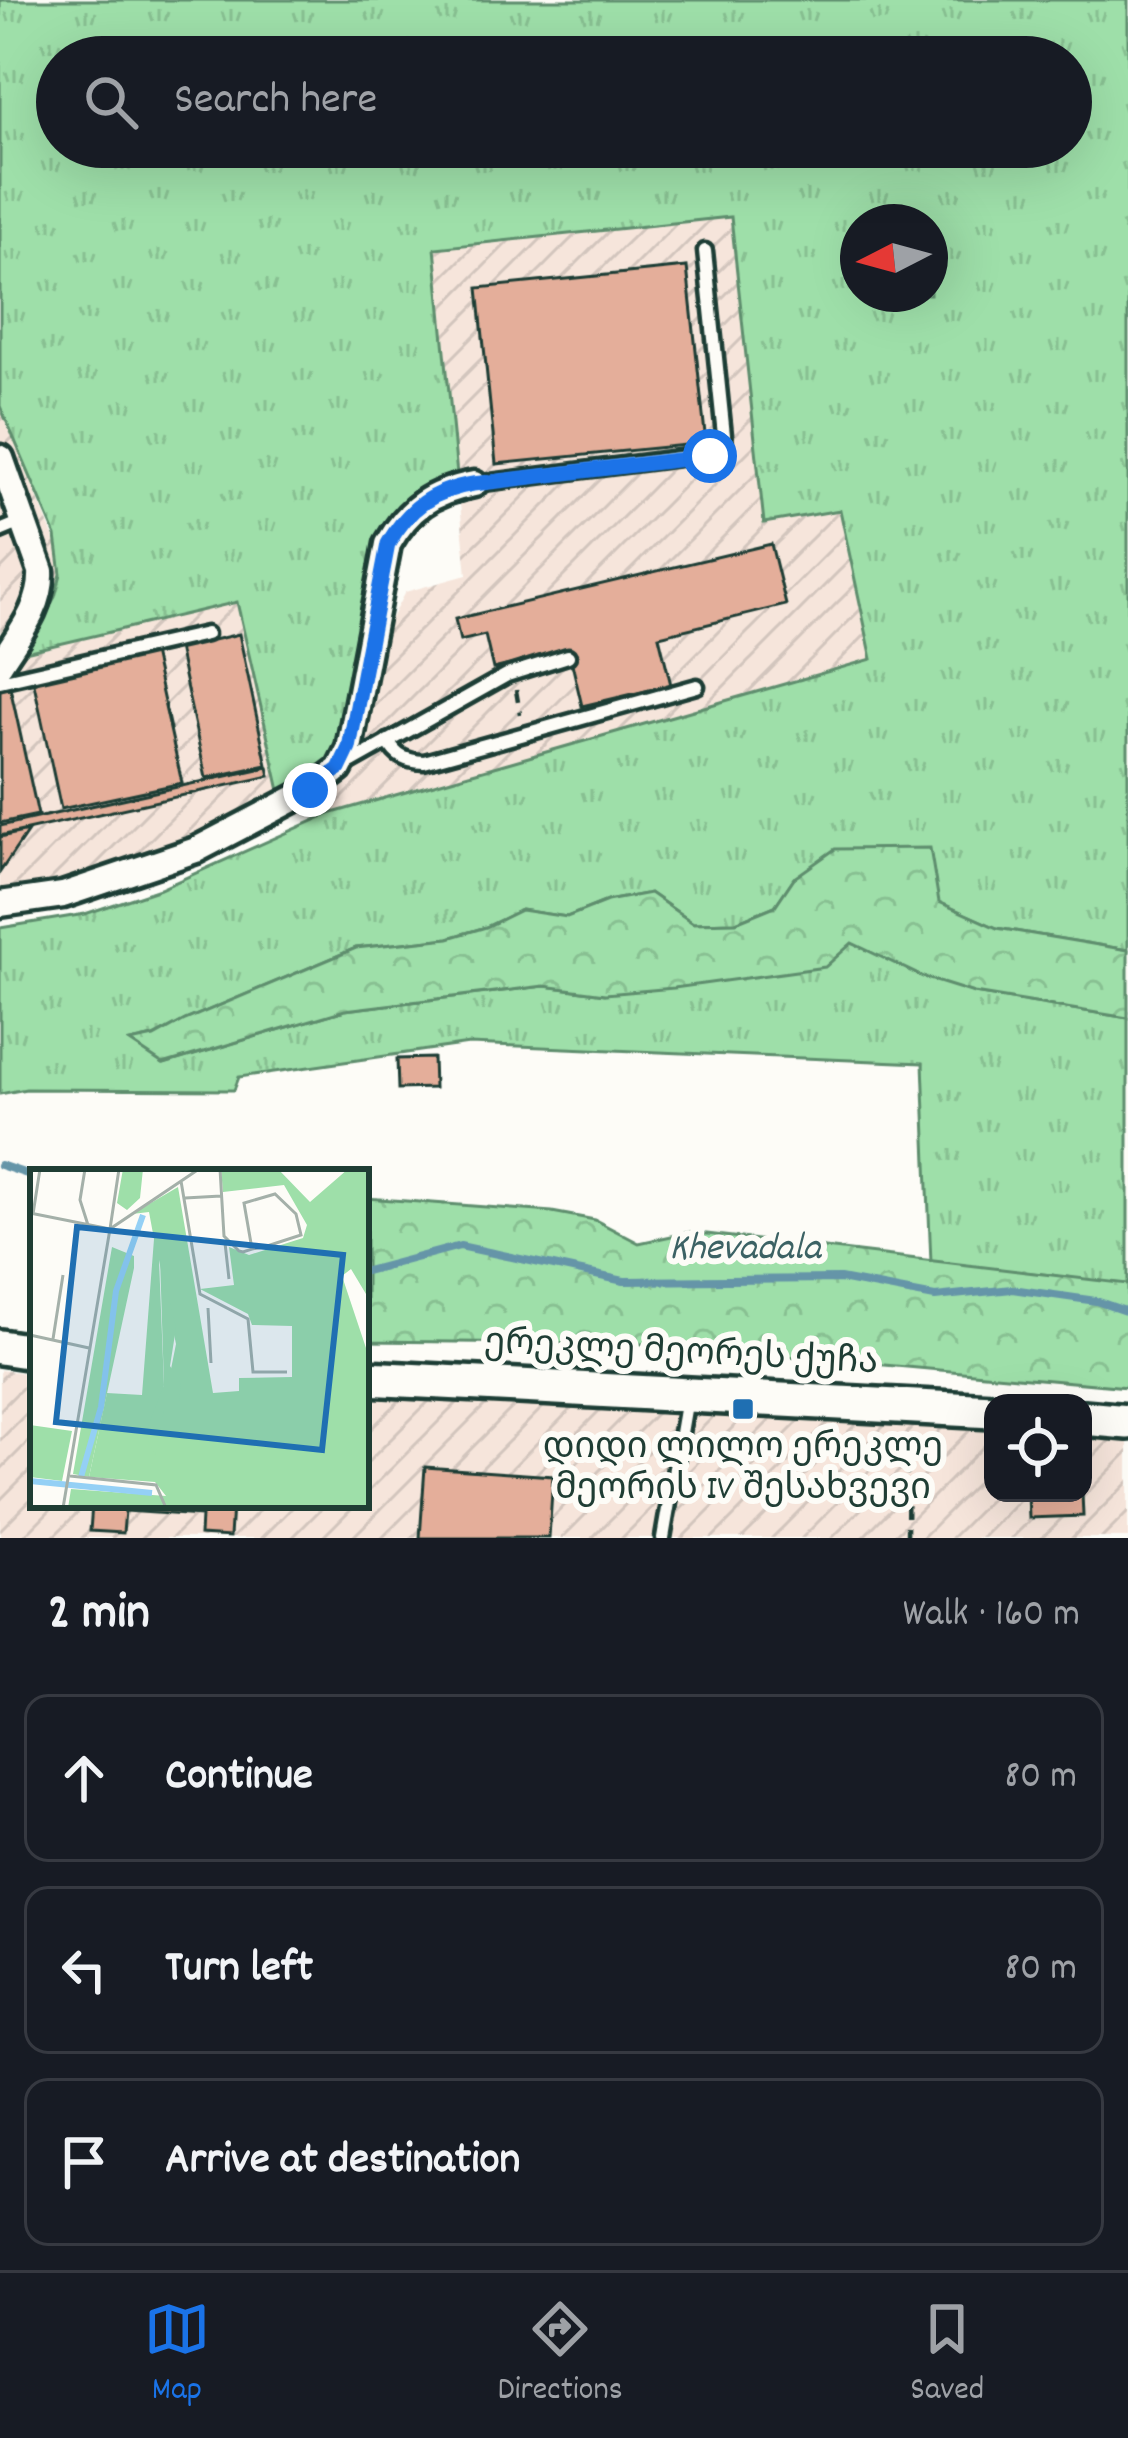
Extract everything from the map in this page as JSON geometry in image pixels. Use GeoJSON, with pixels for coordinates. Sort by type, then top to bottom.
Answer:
{"type":"FeatureCollection","features":[{"type":"Feature","properties":{"kind":"main road"},"geometry":{"type":"LineString","coordinates":[[0,1347],[30,1352]]}},
{"type":"Feature","properties":{"kind":"main road","name":"ერეკლე მეორეს ქუჩა"},"geometry":{"type":"LineString","coordinates":[[369,1378],[984,1410]]}},
{"type":"Feature","properties":{"kind":"main road"},"geometry":{"type":"LineString","coordinates":[[1092,1419],[1128,1422]]}},
{"type":"Feature","properties":{"kind":"street"},"geometry":{"type":"LineString","coordinates":[[0,664],[40,598],[41,571],[12,526],[1,457]]}},
{"type":"Feature","properties":{"kind":"street"},"geometry":{"type":"LineString","coordinates":[[0,904],[63,895],[196,850],[310,790],[339,769],[349,748],[388,544],[402,519],[422,501],[444,489],[473,484]]}},
{"type":"Feature","properties":{"kind":"lane"},"geometry":{"type":"LineString","coordinates":[[473,484],[718,453],[725,445],[705,251]]}},
{"type":"Feature","properties":{"kind":"lane"},"geometry":{"type":"LineString","coordinates":[[0,681],[206,634]]}},
{"type":"Feature","properties":{"kind":"lane"},"geometry":{"type":"LineString","coordinates":[[339,769],[513,672],[568,656]]}},
{"type":"Feature","properties":{"kind":"lane"},"geometry":{"type":"LineString","coordinates":[[388,741],[394,753],[424,762],[697,686]]}},
{"type":"Feature","properties":{"kind":"lane"},"geometry":{"type":"LineString","coordinates":[[663,1538],[687,1397]]}},
{"type":"Feature","properties":{"kind":"path"},"geometry":{"type":"LineString","coordinates":[[513,672],[524,734]]}},
{"type":"Feature","properties":{"kind":"path"},"geometry":{"type":"LineString","coordinates":[[895,1403],[910,1441],[907,1538]]}},
{"type":"Feature","properties":{"kind":"shaded area"},"geometry":{"type":"Polygon","coordinates":[[[732,216],[764,522],[840,509],[872,660],[329,814],[324,787],[349,772],[365,743],[367,704],[381,637],[405,592],[467,575],[435,248],[732,216]]]}},
{"type":"Feature","properties":{"kind":"shaded area"},"geometry":{"type":"Polygon","coordinates":[[[0,406],[60,553],[55,597],[22,653],[237,601],[281,795],[194,842],[61,888],[0,896],[0,406]]]}},
{"type":"Feature","properties":{"kind":"shaded area"},"geometry":{"type":"Polygon","coordinates":[[[0,1370],[30,1374],[30,1508],[369,1508],[369,1396],[695,1409],[984,1430],[984,1502],[1092,1502],[1092,1438],[1128,1440],[1128,1538],[0,1538],[0,1370]]]}},
{"type":"Feature","properties":{"kind":"green space"},"geometry":{"type":"Polygon","coordinates":[[[0,0],[1128,0],[1128,950],[997,928],[938,902],[794,878],[775,906],[736,922],[693,923],[650,893],[607,901],[567,917],[521,910],[449,938],[356,948],[153,1037],[131,1042],[164,1064],[345,1010],[545,986],[605,994],[852,943],[974,993],[1128,1018],[1128,1292],[1052,1275],[931,1263],[923,1063],[469,1044],[239,1077],[234,1090],[26,1089],[0,1094],[0,928],[85,914],[160,889],[329,814],[872,659],[840,510],[764,523],[731,217],[435,248],[457,475],[409,496],[387,526],[330,764],[281,795],[237,602],[21,653],[55,597],[61,574],[56,536],[0,406],[0,0]]]}},
{"type":"Feature","properties":{"kind":"green space"},"geometry":{"type":"Polygon","coordinates":[[[930,848],[939,902],[997,928],[1128,950],[1128,1018],[974,993],[923,977],[852,943],[825,967],[674,988],[605,994],[544,986],[345,1010],[163,1064],[130,1042],[154,1037],[356,948],[449,938],[521,910],[567,917],[607,901],[650,893],[693,923],[736,922],[775,906],[794,878],[835,849],[930,848]]]}},
{"type":"Feature","properties":{"kind":"green space"},"geometry":{"type":"Polygon","coordinates":[[[369,1198],[552,1212],[595,1220],[639,1243],[690,1232],[1128,1284],[1128,1387],[652,1344],[369,1341],[369,1198]]]}},
{"type":"Feature","properties":{"kind":"building"},"geometry":{"type":"Polygon","coordinates":[[[687,267],[706,443],[496,464],[478,288],[687,267]]]}},
{"type":"Feature","properties":{"kind":"building"},"geometry":{"type":"Polygon","coordinates":[[[771,544],[786,605],[659,636],[671,685],[582,706],[569,651],[493,669],[485,635],[460,641],[455,619],[771,544]]]}},
{"type":"Feature","properties":{"kind":"building"},"geometry":{"type":"Polygon","coordinates":[[[239,634],[267,765],[206,778],[178,648],[239,634]]]}},
{"type":"Feature","properties":{"kind":"building"},"geometry":{"type":"Polygon","coordinates":[[[153,653],[182,783],[61,809],[33,679],[153,653]]]}},
{"type":"Feature","properties":{"kind":"building"},"geometry":{"type":"Polygon","coordinates":[[[10,687],[38,815],[0,823],[0,689],[10,687]]]}},
{"type":"Feature","properties":{"kind":"building"},"geometry":{"type":"Polygon","coordinates":[[[268,767],[270,776],[0,836],[0,826],[268,767]]]}},
{"type":"Feature","properties":{"kind":"building"},"geometry":{"type":"Polygon","coordinates":[[[28,831],[0,872],[0,837],[28,831]]]}},
{"type":"Feature","properties":{"kind":"building"},"geometry":{"type":"Polygon","coordinates":[[[433,1058],[434,1088],[398,1089],[397,1059],[433,1058]]]}},
{"type":"Feature","properties":{"kind":"building"},"geometry":{"type":"Polygon","coordinates":[[[425,1467],[553,1476],[549,1538],[420,1538],[425,1467]]]}},
{"type":"Feature","properties":{"kind":"building"},"geometry":{"type":"Polygon","coordinates":[[[1028,1502],[1082,1502],[1083,1516],[1029,1518],[1028,1502]]]}},
{"type":"Feature","properties":{"kind":"building"},"geometry":{"type":"Polygon","coordinates":[[[92,1508],[232,1508],[230,1537],[200,1535],[201,1516],[125,1511],[123,1533],[90,1531],[92,1508]]]}},
{"type":"Feature","properties":{"kind":"waterway","name":"Khevadala"},"geometry":{"type":"LineString","coordinates":[[0,1165],[30,1175]]}},
{"type":"Feature","properties":{"kind":"waterway","name":"Khevadala"},"geometry":{"type":"LineString","coordinates":[[369,1270],[460,1246],[624,1281],[840,1279],[935,1297],[1012,1289],[1096,1301],[1128,1312]]}},
{"type":"Feature","properties":{"kind":"place","name":"დიდი ლილო ერეკლე მეორის IV შესახვევი"},"geometry":{"type":"Point","coordinates":[743,1409]}},
{"type":"Feature","properties":{"kind":"route"},"geometry":{"type":"LineString","coordinates":[[310,790],[339,769],[349,748],[388,544],[402,519],[422,501],[444,489],[473,484],[710,456]]}}]}
